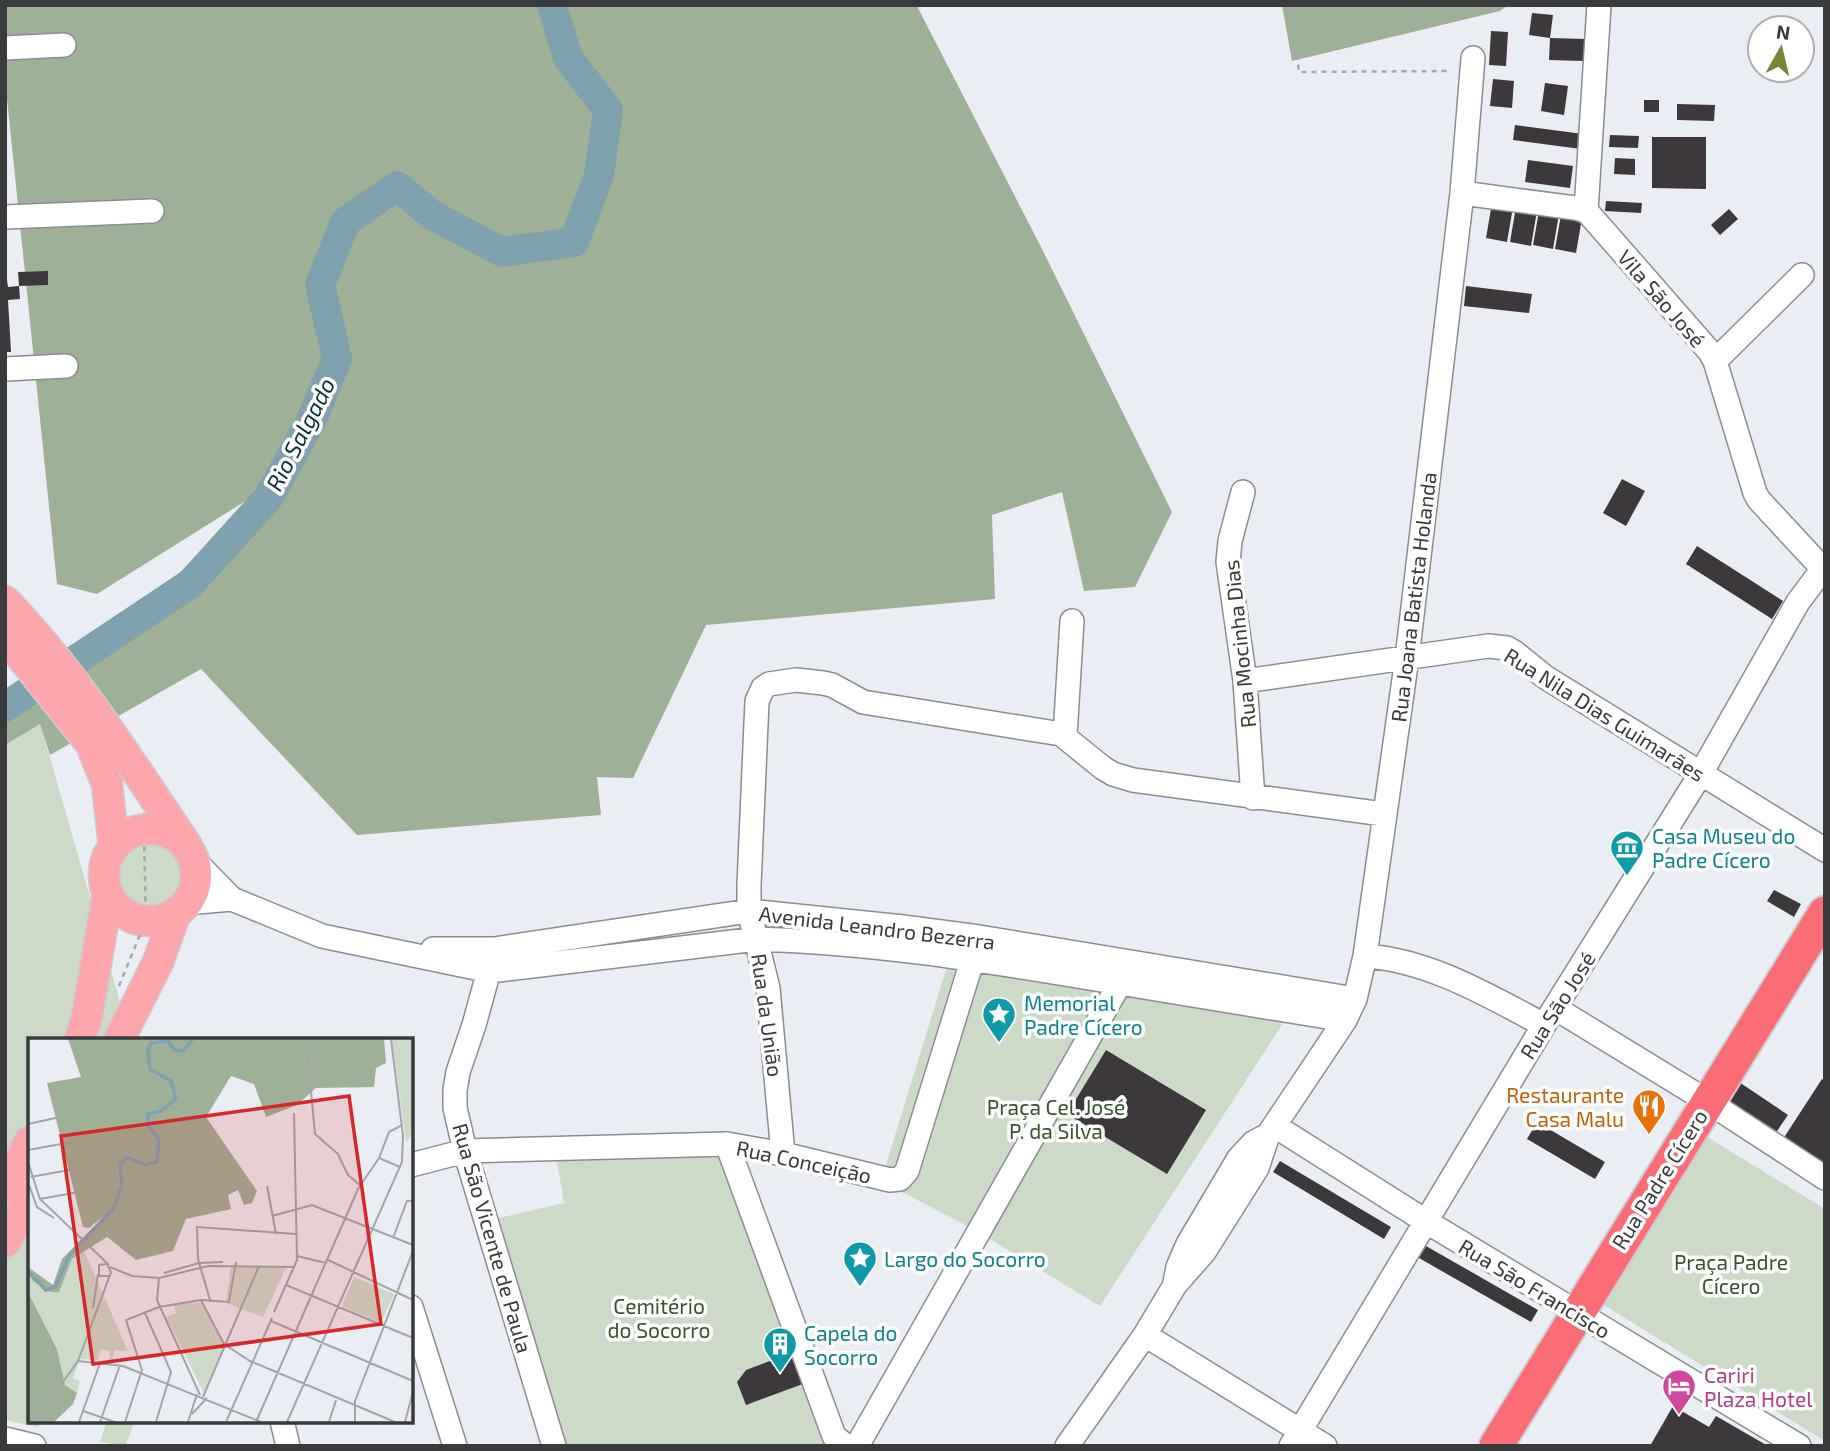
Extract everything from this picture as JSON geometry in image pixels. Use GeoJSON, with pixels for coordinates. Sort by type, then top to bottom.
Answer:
{"type":"FeatureCollection","features":[{"type":"Feature","properties":{"kind":"highway","name":"Rua Padre Cícero"},"geometry":{"type":"LineString","coordinates":[[1496,1446],[1825,913]]}},
{"type":"Feature","properties":{"kind":"main road"},"geometry":{"type":"LineString","coordinates":[[5,601],[13,632],[90,721],[190,853],[196,875],[194,890],[181,908],[159,962],[120,1038]]}},
{"type":"Feature","properties":{"kind":"main road"},"geometry":{"type":"LineString","coordinates":[[90,721],[104,771],[114,846]]}},
{"type":"Feature","properties":{"kind":"main road"},"geometry":{"type":"LineString","coordinates":[[81,1038],[89,1006],[108,893],[104,871],[114,846],[131,833],[153,829],[166,831],[190,853]]}},
{"type":"Feature","properties":{"kind":"main road"},"geometry":{"type":"LineString","coordinates":[[108,893],[124,912],[146,920],[167,917],[181,908]]}},
{"type":"Feature","properties":{"kind":"main road"},"geometry":{"type":"LineString","coordinates":[[5,1188],[28,1145]]}},
{"type":"Feature","properties":{"kind":"main road"},"geometry":{"type":"LineString","coordinates":[[5,1242],[28,1202]]}},
{"type":"Feature","properties":{"kind":"street"},"geometry":{"type":"LineString","coordinates":[[1462,192],[1586,211],[1599,5]]}},
{"type":"Feature","properties":{"kind":"street"},"geometry":{"type":"LineString","coordinates":[[5,48],[64,45]]}},
{"type":"Feature","properties":{"kind":"street","name":"Rua Joana Batista Holanda"},"geometry":{"type":"LineString","coordinates":[[1350,1010],[1365,956],[1407,658],[1462,192],[1473,64]]}},
{"type":"Feature","properties":{"kind":"street"},"geometry":{"type":"LineString","coordinates":[[5,217],[152,211]]}},
{"type":"Feature","properties":{"kind":"street","name":"Vila São José"},"geometry":{"type":"LineString","coordinates":[[1586,211],[1706,346],[1715,361],[1755,493],[1824,567]]}},
{"type":"Feature","properties":{"kind":"street"},"geometry":{"type":"LineString","coordinates":[[1715,361],[1802,275]]}},
{"type":"Feature","properties":{"kind":"street"},"geometry":{"type":"LineString","coordinates":[[5,369],[66,366]]}},
{"type":"Feature","properties":{"kind":"street","name":"Rua Mocinha Dias"},"geometry":{"type":"LineString","coordinates":[[1243,492],[1230,541],[1228,562],[1245,681],[1253,798]]}},
{"type":"Feature","properties":{"kind":"street","name":"Rua São José"},"geometry":{"type":"LineString","coordinates":[[1296,1438],[1550,1017],[1700,775],[1789,617],[1824,567]]}},
{"type":"Feature","properties":{"kind":"street"},"geometry":{"type":"LineString","coordinates":[[1072,621],[1065,736],[1103,768],[1122,778],[1383,814]]}},
{"type":"Feature","properties":{"kind":"street","name":"Rua Nila Dias Guimarães"},"geometry":{"type":"LineString","coordinates":[[1245,681],[1488,646],[1507,648],[1545,677],[1824,850]]}},
{"type":"Feature","properties":{"kind":"street","name":"Rua da União"},"geometry":{"type":"LineString","coordinates":[[783,1154],[768,988],[749,911],[757,701],[763,688],[780,681],[823,683],[863,702],[1065,736]]}},
{"type":"Feature","properties":{"kind":"street"},"geometry":{"type":"LineString","coordinates":[[190,853],[232,899]]}},
{"type":"Feature","properties":{"kind":"street"},"geometry":{"type":"LineString","coordinates":[[181,908],[232,899]]}},
{"type":"Feature","properties":{"kind":"street","name":"Avenida Leandro Bezerra"},"geometry":{"type":"LineString","coordinates":[[232,899],[323,936],[374,947],[492,960],[757,939],[899,948],[976,948],[1350,1010]]}},
{"type":"Feature","properties":{"kind":"street","name":"Avenida Leandro Bezerra"},"geometry":{"type":"LineString","coordinates":[[492,960],[749,911],[849,921],[1120,983],[1350,1010]]}},
{"type":"Feature","properties":{"kind":"street","name":"Rua Conceição"},"geometry":{"type":"LineString","coordinates":[[413,1164],[465,1151],[727,1144],[783,1154],[890,1180],[904,1175],[976,948]]}},
{"type":"Feature","properties":{"kind":"street"},"geometry":{"type":"LineString","coordinates":[[1365,956],[1391,959],[1429,970],[1550,1017],[1707,1101],[1825,1178]]}},
{"type":"Feature","properties":{"kind":"street","name":"Rua São Vicente de Paula"},"geometry":{"type":"LineString","coordinates":[[492,960],[458,1072],[455,1108],[465,1151],[554,1446]]}},
{"type":"Feature","properties":{"kind":"street"},"geometry":{"type":"LineString","coordinates":[[857,1446],[1120,983]]}},
{"type":"Feature","properties":{"kind":"street"},"geometry":{"type":"LineString","coordinates":[[1067,1446],[1145,1335],[1175,1285],[1204,1252],[1261,1160],[1272,1130],[1350,1010]]}},
{"type":"Feature","properties":{"kind":"street","name":"Rua São Francisco"},"geometry":{"type":"LineString","coordinates":[[1272,1130],[1799,1446]]}},
{"type":"Feature","properties":{"kind":"street"},"geometry":{"type":"LineString","coordinates":[[727,1144],[834,1436],[846,1446]]}},
{"type":"Feature","properties":{"kind":"street"},"geometry":{"type":"LineString","coordinates":[[413,1313],[455,1446]]}},
{"type":"Feature","properties":{"kind":"street"},"geometry":{"type":"LineString","coordinates":[[1145,1335],[1296,1438],[1325,1446]]}},
{"type":"Feature","properties":{"kind":"street"},"geometry":{"type":"LineString","coordinates":[[282,1423],[288,1446]]}},
{"type":"Feature","properties":{"kind":"street"},"geometry":{"type":"LineString","coordinates":[[5,1439],[34,1446]]}},
{"type":"Feature","properties":{"kind":"path"},"geometry":{"type":"LineString","coordinates":[[1292,5],[1300,72],[1473,64]]}},
{"type":"Feature","properties":{"kind":"path"},"geometry":{"type":"LineString","coordinates":[[117,989],[146,920],[144,836],[153,829]]}},
{"type":"Feature","properties":{"kind":"green space"},"geometry":{"type":"Polygon","coordinates":[[[5,5],[919,5],[918,8],[1040,245],[1172,512],[1135,587],[1084,591],[1062,492],[992,515],[995,599],[706,625],[633,778],[597,777],[601,815],[357,835],[201,669],[50,755],[40,724],[5,745],[5,692],[188,567],[247,500],[97,594],[57,584],[5,79],[5,5]]]}},
{"type":"Feature","properties":{"kind":"green space"},"geometry":{"type":"Polygon","coordinates":[[[1282,5],[1508,5],[1500,11],[1292,61],[1282,5]]]}},
{"type":"Feature","properties":{"kind":"green space"},"geometry":{"type":"Polygon","coordinates":[[[40,723],[130,1038],[28,1038],[28,1423],[39,1423],[38,1427],[5,1420],[5,745],[40,723]]]}},
{"type":"Feature","properties":{"kind":"green space"},"geometry":{"type":"Polygon","coordinates":[[[148,834],[163,837],[176,846],[185,859],[188,874],[185,889],[176,902],[163,911],[148,914],[133,911],[120,902],[111,889],[108,874],[111,859],[120,846],[133,837],[148,834]]]}},
{"type":"Feature","properties":{"kind":"green space","name":"Praça Cel. José P. da Silva"},"geometry":{"type":"Polygon","coordinates":[[[949,960],[1287,1017],[1100,1306],[973,1229],[881,1181],[949,960]]]}},
{"type":"Feature","properties":{"kind":"green space","name":"Praça Padre Cícero"},"geometry":{"type":"Polygon","coordinates":[[[1707,1137],[1825,1209],[1825,1441],[1602,1304],[1707,1137]]]}},
{"type":"Feature","properties":{"kind":"green space","name":"Cemitério do Socorro"},"geometry":{"type":"Polygon","coordinates":[[[555,1149],[731,1154],[839,1446],[565,1446],[495,1219],[564,1203],[555,1149]]]}},
{"type":"Feature","properties":{"kind":"green space"},"geometry":{"type":"Polygon","coordinates":[[[106,1423],[134,1423],[125,1446],[100,1442],[106,1423]]]}},
{"type":"Feature","properties":{"kind":"building"},"geometry":{"type":"Polygon","coordinates":[[[1532,13],[1553,15],[1550,38],[1529,35],[1532,13]]]}},
{"type":"Feature","properties":{"kind":"building"},"geometry":{"type":"Polygon","coordinates":[[[1491,31],[1508,32],[1506,66],[1489,65],[1491,31]]]}},
{"type":"Feature","properties":{"kind":"building"},"geometry":{"type":"Polygon","coordinates":[[[1550,38],[1585,39],[1584,61],[1549,60],[1550,38]]]}},
{"type":"Feature","properties":{"kind":"building"},"geometry":{"type":"Polygon","coordinates":[[[1493,79],[1514,81],[1512,108],[1490,106],[1493,79]]]}},
{"type":"Feature","properties":{"kind":"building"},"geometry":{"type":"Polygon","coordinates":[[[1545,83],[1568,86],[1564,115],[1541,111],[1545,83]]]}},
{"type":"Feature","properties":{"kind":"building"},"geometry":{"type":"Polygon","coordinates":[[[1644,100],[1659,100],[1659,112],[1644,112],[1644,100]]]}},
{"type":"Feature","properties":{"kind":"building"},"geometry":{"type":"Polygon","coordinates":[[[1677,104],[1715,105],[1714,121],[1677,120],[1677,104]]]}},
{"type":"Feature","properties":{"kind":"building"},"geometry":{"type":"Polygon","coordinates":[[[1515,125],[1583,134],[1581,149],[1513,140],[1515,125]]]}},
{"type":"Feature","properties":{"kind":"building"},"geometry":{"type":"Polygon","coordinates":[[[1610,135],[1639,136],[1638,148],[1609,147],[1610,135]]]}},
{"type":"Feature","properties":{"kind":"building"},"geometry":{"type":"Polygon","coordinates":[[[1652,137],[1706,137],[1706,189],[1652,188],[1652,137]]]}},
{"type":"Feature","properties":{"kind":"building"},"geometry":{"type":"Polygon","coordinates":[[[1615,158],[1635,159],[1635,175],[1614,174],[1615,158]]]}},
{"type":"Feature","properties":{"kind":"building"},"geometry":{"type":"Polygon","coordinates":[[[1528,160],[1573,166],[1570,188],[1525,182],[1528,160]]]}},
{"type":"Feature","properties":{"kind":"building"},"geometry":{"type":"Polygon","coordinates":[[[1606,201],[1642,203],[1641,213],[1605,211],[1606,201]]]}},
{"type":"Feature","properties":{"kind":"building"},"geometry":{"type":"Polygon","coordinates":[[[1492,203],[1513,207],[1507,242],[1486,238],[1492,203]]]}},
{"type":"Feature","properties":{"kind":"building"},"geometry":{"type":"Polygon","coordinates":[[[1516,207],[1537,211],[1531,246],[1510,242],[1516,207]]]}},
{"type":"Feature","properties":{"kind":"building"},"geometry":{"type":"Polygon","coordinates":[[[1729,209],[1738,219],[1720,235],[1711,225],[1729,209]]]}},
{"type":"Feature","properties":{"kind":"building"},"geometry":{"type":"Polygon","coordinates":[[[1539,211],[1559,214],[1553,249],[1533,245],[1539,211]]]}},
{"type":"Feature","properties":{"kind":"building"},"geometry":{"type":"Polygon","coordinates":[[[1561,215],[1582,218],[1576,253],[1555,249],[1561,215]]]}},
{"type":"Feature","properties":{"kind":"building"},"geometry":{"type":"Polygon","coordinates":[[[48,271],[48,285],[19,286],[18,272],[48,271]]]}},
{"type":"Feature","properties":{"kind":"building"},"geometry":{"type":"Polygon","coordinates":[[[5,280],[8,287],[19,286],[20,299],[8,300],[11,352],[5,352],[5,280]]]}},
{"type":"Feature","properties":{"kind":"building"},"geometry":{"type":"Polygon","coordinates":[[[1466,286],[1532,294],[1529,313],[1464,306],[1466,286]]]}},
{"type":"Feature","properties":{"kind":"building"},"geometry":{"type":"Polygon","coordinates":[[[1622,479],[1645,491],[1626,526],[1603,513],[1622,479]]]}},
{"type":"Feature","properties":{"kind":"building"},"geometry":{"type":"Polygon","coordinates":[[[1697,546],[1783,601],[1772,619],[1686,564],[1697,546]]]}},
{"type":"Feature","properties":{"kind":"building"},"geometry":{"type":"Polygon","coordinates":[[[1774,890],[1801,904],[1794,917],[1767,901],[1774,890]]]}},
{"type":"Feature","properties":{"kind":"building"},"geometry":{"type":"Polygon","coordinates":[[[1106,1050],[1206,1110],[1167,1174],[1067,1114],[1106,1050]]]}},
{"type":"Feature","properties":{"kind":"building"},"geometry":{"type":"Polygon","coordinates":[[[1733,1078],[1788,1115],[1775,1134],[1720,1097],[1733,1078]]]}},
{"type":"Feature","properties":{"kind":"building"},"geometry":{"type":"Polygon","coordinates":[[[1822,1079],[1825,1081],[1825,1166],[1783,1139],[1822,1079]]]}},
{"type":"Feature","properties":{"kind":"building"},"geometry":{"type":"Polygon","coordinates":[[[1537,1122],[1605,1162],[1595,1179],[1527,1139],[1537,1122]]]}},
{"type":"Feature","properties":{"kind":"building"},"geometry":{"type":"Polygon","coordinates":[[[1280,1161],[1391,1227],[1384,1239],[1273,1172],[1280,1161]]]}},
{"type":"Feature","properties":{"kind":"building"},"geometry":{"type":"Polygon","coordinates":[[[1426,1246],[1538,1310],[1531,1322],[1419,1258],[1426,1246]]]}},
{"type":"Feature","properties":{"kind":"building","name":"Capela do Socorro"},"geometry":{"type":"Polygon","coordinates":[[[807,1347],[819,1378],[746,1405],[737,1382],[746,1370],[807,1347]]]}},
{"type":"Feature","properties":{"kind":"building"},"geometry":{"type":"Polygon","coordinates":[[[1673,1406],[1709,1427],[1716,1416],[1768,1446],[1650,1446],[1673,1406]]]}},
{"type":"Feature","properties":{"kind":"waterway","name":"Rio Salgado"},"geometry":{"type":"LineString","coordinates":[[5,707],[190,584],[269,497],[313,417],[337,358],[320,285],[345,222],[397,186],[432,215],[502,252],[574,242],[599,175],[608,110],[568,58],[552,5]]}},
{"type":"Feature","properties":{"kind":"place","name":"Casa Museu do Padre Cícero"},"geometry":{"type":"Point","coordinates":[1627,877]}},
{"type":"Feature","properties":{"kind":"place","name":"Memorial Padre Cícero"},"geometry":{"type":"Point","coordinates":[999,1044]}},
{"type":"Feature","properties":{"kind":"place","name":"Restaurante Casa Malu"},"geometry":{"type":"Point","coordinates":[1649,1136]}},
{"type":"Feature","properties":{"kind":"place","name":"Largo do Socorro"},"geometry":{"type":"Point","coordinates":[860,1288]}},
{"type":"Feature","properties":{"kind":"place","name":"Capela do Socorro"},"geometry":{"type":"Point","coordinates":[780,1374]}},
{"type":"Feature","properties":{"kind":"place","name":"Cariri Plaza Hotel"},"geometry":{"type":"Point","coordinates":[1679,1416]}}]}
